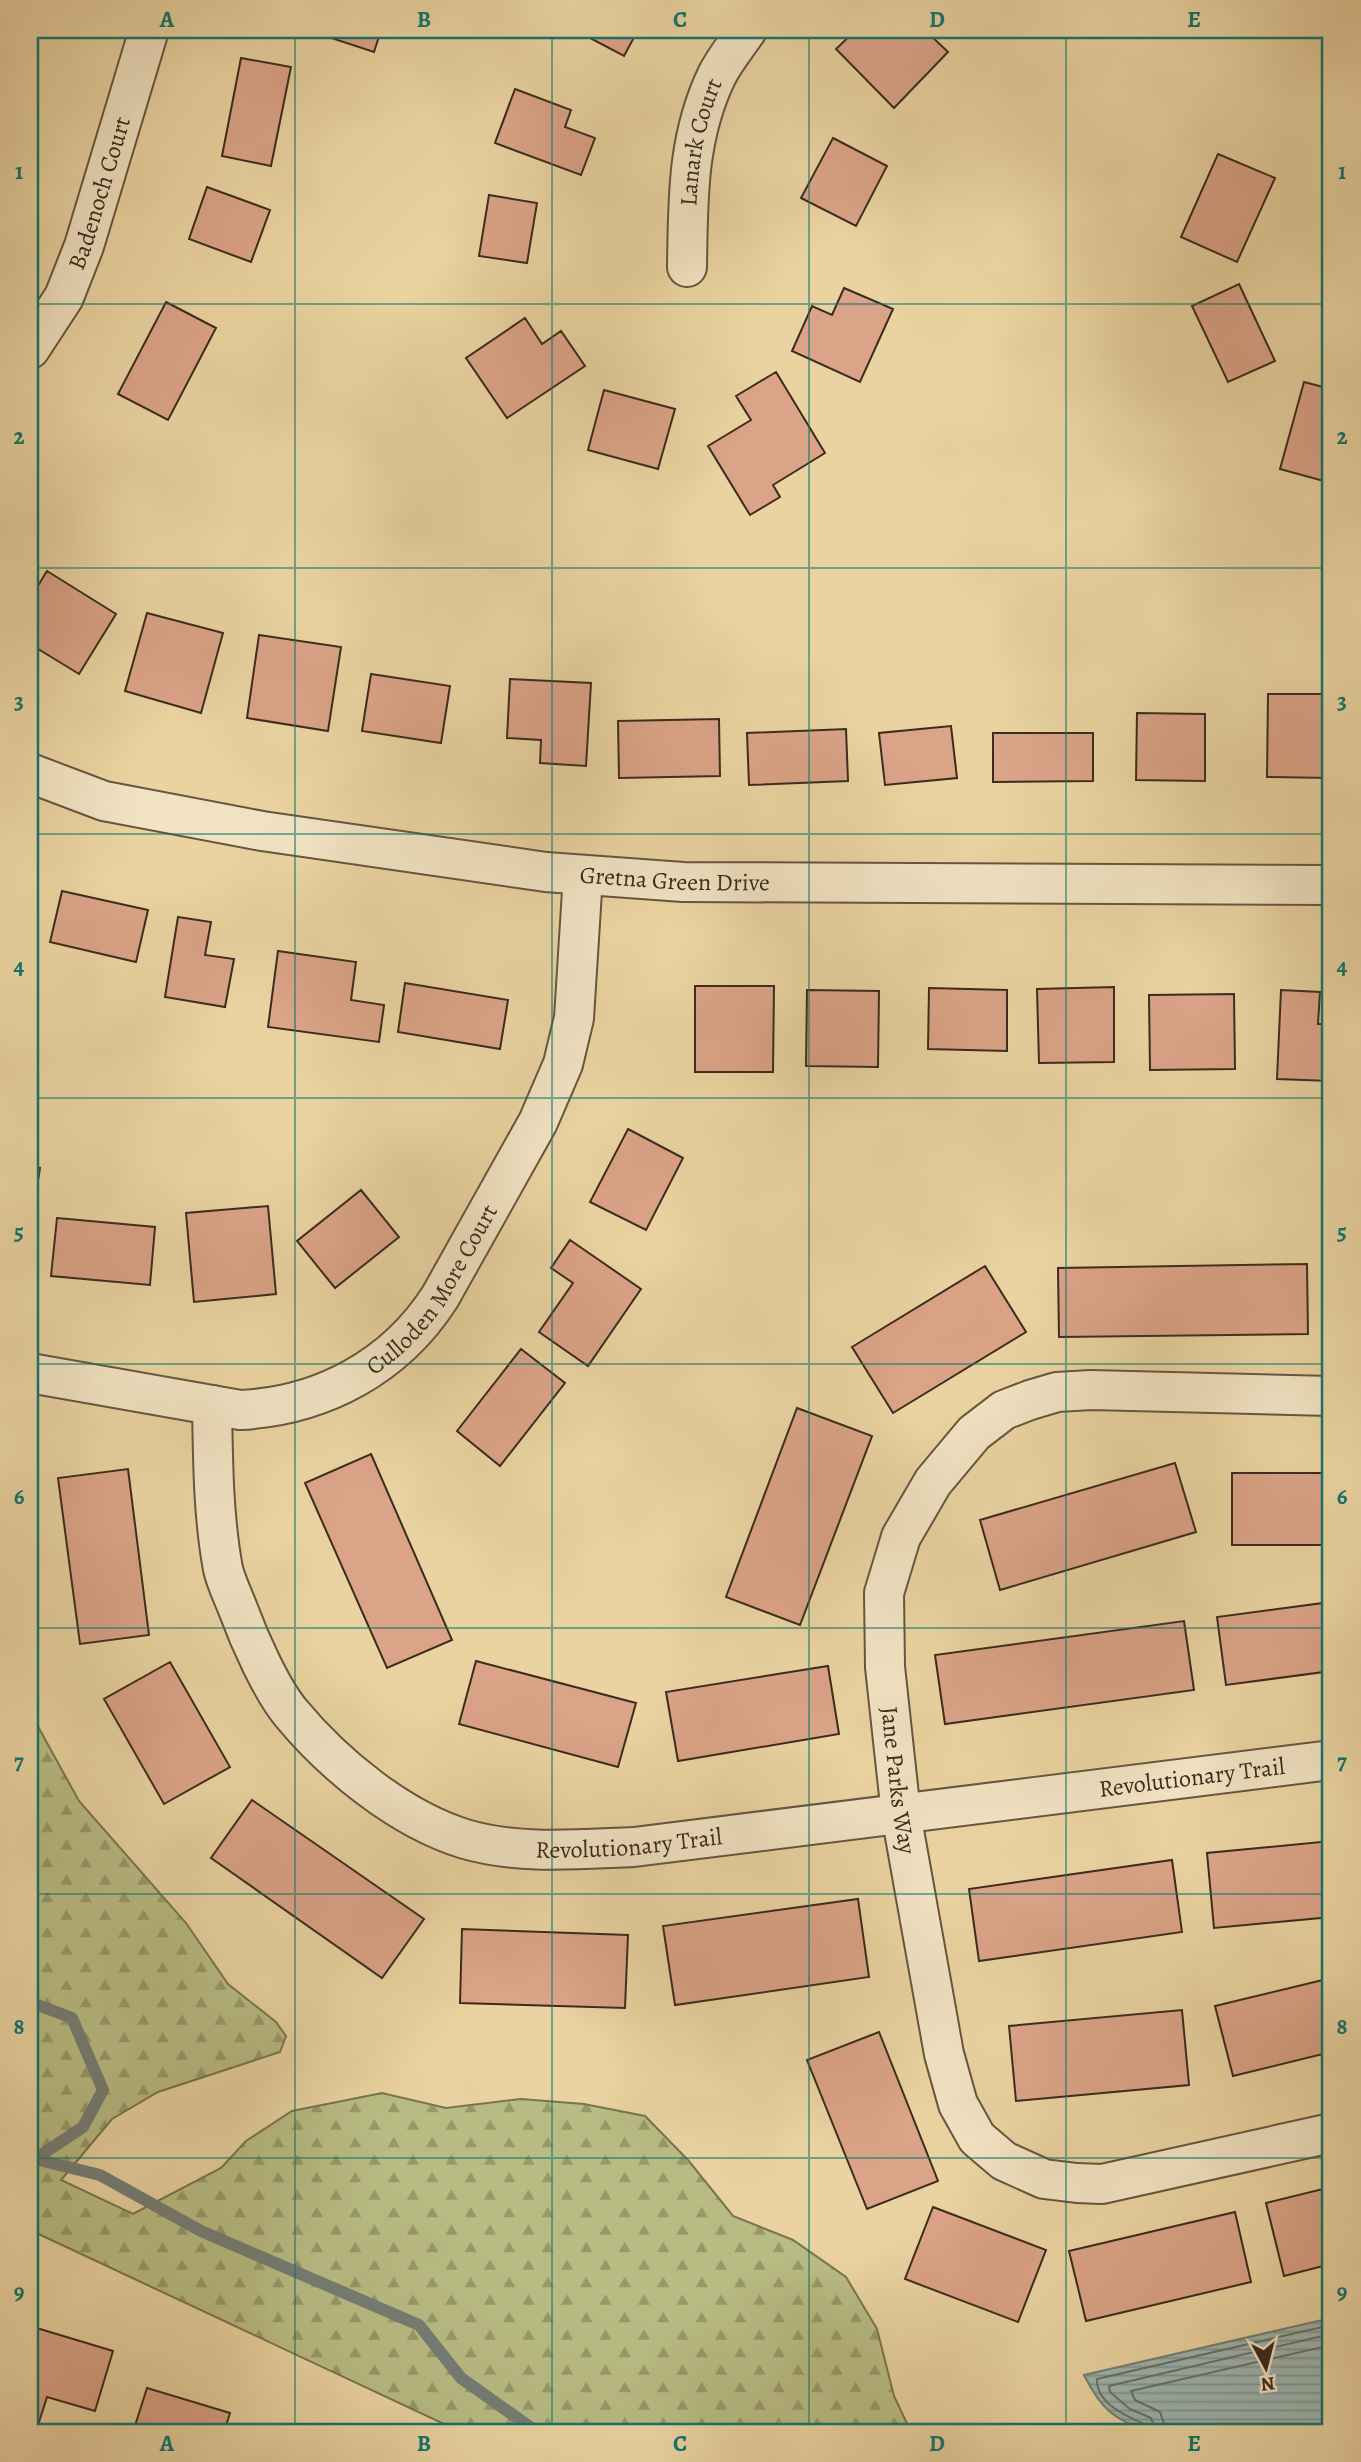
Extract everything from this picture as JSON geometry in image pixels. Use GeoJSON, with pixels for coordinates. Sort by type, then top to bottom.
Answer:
{"type":"FeatureCollection","features":[{"type":"Feature","properties":{"kind":"street","name":"Badenoch Court"},"geometry":{"type":"LineString","coordinates":[[30,349],[64,298],[85,246],[149,30]]}},
{"type":"Feature","properties":{"kind":"street","name":"Lanark Court"},"geometry":{"type":"LineString","coordinates":[[687,267],[688,185],[697,127],[718,74],[747,30]]}},
{"type":"Feature","properties":{"kind":"street","name":"Gretna Green Drive"},"geometry":{"type":"LineString","coordinates":[[30,773],[104,801],[249,829],[546,872],[683,882],[1331,886]]}},
{"type":"Feature","properties":{"kind":"street","name":"Culloden More Court"},"geometry":{"type":"LineString","coordinates":[[30,1373],[240,1410],[265,1409],[290,1404],[339,1387],[394,1352],[427,1318],[538,1122],[563,1064],[573,1018],[583,875]]}},
{"type":"Feature","properties":{"kind":"street","name":"Jane Parks Way"},"geometry":{"type":"LineString","coordinates":[[1331,1396],[1091,1390],[1057,1392],[1004,1410],[974,1433],[933,1482],[901,1537],[884,1592],[885,1667],[901,1814],[944,2054],[958,2104],[977,2138],[1004,2161],[1044,2179],[1102,2184],[1331,2133]]}},
{"type":"Feature","properties":{"kind":"street","name":"Revolutionary Trail"},"geometry":{"type":"LineString","coordinates":[[212,1405],[214,1490],[223,1571],[248,1635],[289,1711],[345,1769],[399,1808],[464,1839],[504,1847],[634,1847],[1331,1760]]}},
{"type":"Feature","properties":{"kind":"green space"},"geometry":{"type":"Polygon","coordinates":[[[30,1712],[79,1801],[186,1923],[228,1984],[276,2022],[286,2036],[280,2052],[158,2092],[112,2119],[61,2180],[133,2214],[221,2168],[246,2141],[292,2111],[382,2093],[446,2108],[521,2099],[584,2104],[645,2116],[688,2160],[733,2216],[793,2240],[846,2277],[877,2329],[894,2396],[911,2432],[461,2432],[30,2230],[30,1712]]]}},
{"type":"Feature","properties":{"kind":"water"},"geometry":{"type":"Polygon","coordinates":[[[1331,2318],[1331,2432],[1150,2432],[1127,2423],[1110,2412],[1096,2397],[1084,2375],[1331,2318]]]}},
{"type":"Feature","properties":{"kind":"building"},"geometry":{"type":"Polygon","coordinates":[[[321,30],[381,30],[374,52],[319,34],[321,30]]]}},
{"type":"Feature","properties":{"kind":"building"},"geometry":{"type":"Polygon","coordinates":[[[575,30],[638,30],[624,56],[575,30]]]}},
{"type":"Feature","properties":{"kind":"building"},"geometry":{"type":"Polygon","coordinates":[[[856,30],[866,30],[872,36],[879,30],[925,30],[948,52],[894,108],[836,49],[856,30]]]}},
{"type":"Feature","properties":{"kind":"building"},"geometry":{"type":"Polygon","coordinates":[[[241,58],[291,67],[271,166],[222,156],[241,58]]]}},
{"type":"Feature","properties":{"kind":"building"},"geometry":{"type":"Polygon","coordinates":[[[515,89],[571,110],[565,127],[595,138],[581,175],[495,143],[515,89]]]}},
{"type":"Feature","properties":{"kind":"building"},"geometry":{"type":"Polygon","coordinates":[[[833,138],[887,166],[856,226],[801,198],[833,138]]]}},
{"type":"Feature","properties":{"kind":"building"},"geometry":{"type":"Polygon","coordinates":[[[1218,154],[1275,178],[1237,262],[1181,237],[1218,154]]]}},
{"type":"Feature","properties":{"kind":"building"},"geometry":{"type":"Polygon","coordinates":[[[207,187],[270,210],[251,262],[189,239],[207,187]]]}},
{"type":"Feature","properties":{"kind":"building"},"geometry":{"type":"Polygon","coordinates":[[[489,195],[537,203],[527,263],[479,256],[489,195]]]}},
{"type":"Feature","properties":{"kind":"building"},"geometry":{"type":"Polygon","coordinates":[[[1239,284],[1275,361],[1228,382],[1192,306],[1239,284]]]}},
{"type":"Feature","properties":{"kind":"building"},"geometry":{"type":"Polygon","coordinates":[[[844,288],[893,309],[860,382],[792,351],[812,306],[832,315],[844,288]]]}},
{"type":"Feature","properties":{"kind":"building"},"geometry":{"type":"Polygon","coordinates":[[[166,302],[216,328],[168,420],[118,394],[166,302]]]}},
{"type":"Feature","properties":{"kind":"building"},"geometry":{"type":"Polygon","coordinates":[[[525,318],[542,344],[561,331],[585,366],[507,418],[466,358],[525,318]]]}},
{"type":"Feature","properties":{"kind":"building"},"geometry":{"type":"Polygon","coordinates":[[[776,372],[825,453],[773,485],[780,497],[750,515],[708,446],[751,420],[736,396],[776,372]]]}},
{"type":"Feature","properties":{"kind":"building"},"geometry":{"type":"Polygon","coordinates":[[[1304,382],[1331,389],[1331,483],[1280,469],[1304,382]]]}},
{"type":"Feature","properties":{"kind":"building"},"geometry":{"type":"Polygon","coordinates":[[[604,390],[675,409],[658,469],[588,450],[604,390]]]}},
{"type":"Feature","properties":{"kind":"building"},"geometry":{"type":"Polygon","coordinates":[[[47,571],[116,614],[79,674],[30,644],[30,599],[47,571]]]}},
{"type":"Feature","properties":{"kind":"building"},"geometry":{"type":"Polygon","coordinates":[[[147,613],[223,633],[201,713],[125,691],[147,613]]]}},
{"type":"Feature","properties":{"kind":"building"},"geometry":{"type":"Polygon","coordinates":[[[259,635],[341,647],[328,731],[247,718],[259,635]]]}},
{"type":"Feature","properties":{"kind":"building"},"geometry":{"type":"Polygon","coordinates":[[[371,674],[450,686],[441,743],[362,731],[371,674]]]}},
{"type":"Feature","properties":{"kind":"building"},"geometry":{"type":"Polygon","coordinates":[[[510,679],[591,683],[586,766],[540,763],[541,740],[507,738],[510,679]]]}},
{"type":"Feature","properties":{"kind":"building"},"geometry":{"type":"Polygon","coordinates":[[[1268,694],[1331,694],[1331,778],[1267,777],[1268,694]]]}},
{"type":"Feature","properties":{"kind":"building"},"geometry":{"type":"Polygon","coordinates":[[[1137,713],[1205,714],[1205,781],[1136,780],[1137,713]]]}},
{"type":"Feature","properties":{"kind":"building"},"geometry":{"type":"Polygon","coordinates":[[[719,719],[720,776],[619,778],[618,721],[719,719]]]}},
{"type":"Feature","properties":{"kind":"building"},"geometry":{"type":"Polygon","coordinates":[[[951,726],[957,778],[885,785],[879,733],[951,726]]]}},
{"type":"Feature","properties":{"kind":"building"},"geometry":{"type":"Polygon","coordinates":[[[846,729],[848,781],[749,785],[747,733],[846,729]]]}},
{"type":"Feature","properties":{"kind":"building"},"geometry":{"type":"Polygon","coordinates":[[[993,733],[1093,733],[1093,781],[993,782],[993,733]]]}},
{"type":"Feature","properties":{"kind":"building"},"geometry":{"type":"Polygon","coordinates":[[[62,891],[148,910],[136,962],[50,942],[62,891]]]}},
{"type":"Feature","properties":{"kind":"building"},"geometry":{"type":"Polygon","coordinates":[[[178,917],[211,922],[205,955],[234,959],[225,1007],[165,997],[178,917]]]}},
{"type":"Feature","properties":{"kind":"building"},"geometry":{"type":"Polygon","coordinates":[[[278,951],[356,962],[351,1000],[384,1005],[379,1042],[268,1027],[278,951]]]}},
{"type":"Feature","properties":{"kind":"building"},"geometry":{"type":"Polygon","coordinates":[[[405,983],[508,1000],[500,1049],[398,1032],[405,983]]]}},
{"type":"Feature","properties":{"kind":"building"},"geometry":{"type":"Polygon","coordinates":[[[695,986],[774,986],[773,1072],[695,1072],[695,986]]]}},
{"type":"Feature","properties":{"kind":"building"},"geometry":{"type":"Polygon","coordinates":[[[1114,987],[1114,1062],[1039,1063],[1037,989],[1114,987]]]}},
{"type":"Feature","properties":{"kind":"building"},"geometry":{"type":"Polygon","coordinates":[[[929,988],[1007,990],[1007,1051],[928,1049],[929,988]]]}},
{"type":"Feature","properties":{"kind":"building"},"geometry":{"type":"Polygon","coordinates":[[[807,990],[879,991],[878,1067],[806,1066],[807,990]]]}},
{"type":"Feature","properties":{"kind":"building"},"geometry":{"type":"Polygon","coordinates":[[[1281,990],[1320,992],[1318,1024],[1331,1024],[1331,1081],[1277,1079],[1281,990]]]}},
{"type":"Feature","properties":{"kind":"building"},"geometry":{"type":"Polygon","coordinates":[[[1234,994],[1235,1069],[1150,1070],[1149,995],[1234,994]]]}},
{"type":"Feature","properties":{"kind":"building"},"geometry":{"type":"Polygon","coordinates":[[[628,1129],[683,1158],[646,1230],[590,1202],[628,1129]]]}},
{"type":"Feature","properties":{"kind":"building"},"geometry":{"type":"Polygon","coordinates":[[[30,1167],[40,1168],[30,1232],[30,1167]]]}},
{"type":"Feature","properties":{"kind":"building"},"geometry":{"type":"Polygon","coordinates":[[[361,1190],[399,1237],[335,1288],[297,1241],[361,1190]]]}},
{"type":"Feature","properties":{"kind":"building"},"geometry":{"type":"Polygon","coordinates":[[[268,1206],[276,1294],[194,1302],[186,1213],[268,1206]]]}},
{"type":"Feature","properties":{"kind":"building"},"geometry":{"type":"Polygon","coordinates":[[[57,1218],[155,1227],[150,1285],[51,1276],[57,1218]]]}},
{"type":"Feature","properties":{"kind":"building"},"geometry":{"type":"Polygon","coordinates":[[[570,1240],[641,1289],[588,1366],[539,1332],[573,1283],[551,1268],[570,1240]]]}},
{"type":"Feature","properties":{"kind":"building"},"geometry":{"type":"Polygon","coordinates":[[[1307,1264],[1308,1334],[1059,1337],[1058,1268],[1307,1264]]]}},
{"type":"Feature","properties":{"kind":"building"},"geometry":{"type":"Polygon","coordinates":[[[985,1266],[1026,1332],[893,1413],[852,1347],[985,1266]]]}},
{"type":"Feature","properties":{"kind":"building"},"geometry":{"type":"Polygon","coordinates":[[[521,1349],[565,1383],[500,1466],[457,1431],[521,1349]]]}},
{"type":"Feature","properties":{"kind":"building"},"geometry":{"type":"Polygon","coordinates":[[[797,1408],[872,1436],[800,1625],[726,1597],[797,1408]]]}},
{"type":"Feature","properties":{"kind":"building"},"geometry":{"type":"Polygon","coordinates":[[[371,1454],[452,1640],[387,1668],[305,1483],[371,1454]]]}},
{"type":"Feature","properties":{"kind":"building"},"geometry":{"type":"Polygon","coordinates":[[[1175,1463],[1196,1532],[1000,1590],[980,1520],[1175,1463]]]}},
{"type":"Feature","properties":{"kind":"building"},"geometry":{"type":"Polygon","coordinates":[[[128,1469],[149,1635],[80,1644],[58,1478],[128,1469]]]}},
{"type":"Feature","properties":{"kind":"building"},"geometry":{"type":"Polygon","coordinates":[[[1232,1473],[1331,1473],[1331,1545],[1232,1545],[1232,1473]]]}},
{"type":"Feature","properties":{"kind":"building"},"geometry":{"type":"Polygon","coordinates":[[[1331,1602],[1331,1671],[1226,1685],[1217,1617],[1331,1602]]]}},
{"type":"Feature","properties":{"kind":"building"},"geometry":{"type":"Polygon","coordinates":[[[1184,1621],[1194,1690],[945,1724],[935,1655],[1184,1621]]]}},
{"type":"Feature","properties":{"kind":"building"},"geometry":{"type":"Polygon","coordinates":[[[476,1661],[636,1703],[618,1767],[459,1724],[476,1661]]]}},
{"type":"Feature","properties":{"kind":"building"},"geometry":{"type":"Polygon","coordinates":[[[170,1662],[230,1767],[164,1804],[104,1699],[170,1662]]]}},
{"type":"Feature","properties":{"kind":"building"},"geometry":{"type":"Polygon","coordinates":[[[828,1666],[839,1734],[678,1761],[666,1692],[828,1666]]]}},
{"type":"Feature","properties":{"kind":"building"},"geometry":{"type":"Polygon","coordinates":[[[252,1800],[424,1919],[382,1978],[211,1858],[252,1800]]]}},
{"type":"Feature","properties":{"kind":"building"},"geometry":{"type":"Polygon","coordinates":[[[1331,1841],[1331,1917],[1214,1928],[1207,1853],[1331,1841]]]}},
{"type":"Feature","properties":{"kind":"building"},"geometry":{"type":"Polygon","coordinates":[[[1172,1860],[1182,1932],[979,1961],[969,1889],[1172,1860]]]}},
{"type":"Feature","properties":{"kind":"building"},"geometry":{"type":"Polygon","coordinates":[[[858,1899],[869,1977],[675,2005],[663,1926],[858,1899]]]}},
{"type":"Feature","properties":{"kind":"building"},"geometry":{"type":"Polygon","coordinates":[[[462,1929],[628,1935],[625,2008],[460,2003],[462,1929]]]}},
{"type":"Feature","properties":{"kind":"building"},"geometry":{"type":"Polygon","coordinates":[[[1331,1978],[1331,2052],[1233,2076],[1215,2006],[1331,1978]]]}},
{"type":"Feature","properties":{"kind":"building"},"geometry":{"type":"Polygon","coordinates":[[[1182,2010],[1189,2085],[1016,2101],[1009,2026],[1182,2010]]]}},
{"type":"Feature","properties":{"kind":"building"},"geometry":{"type":"Polygon","coordinates":[[[879,2032],[938,2181],[867,2209],[807,2060],[879,2032]]]}},
{"type":"Feature","properties":{"kind":"building"},"geometry":{"type":"Polygon","coordinates":[[[1331,2187],[1331,2264],[1284,2276],[1266,2203],[1331,2187]]]}},
{"type":"Feature","properties":{"kind":"building"},"geometry":{"type":"Polygon","coordinates":[[[933,2207],[1046,2250],[1018,2322],[905,2279],[933,2207]]]}},
{"type":"Feature","properties":{"kind":"building"},"geometry":{"type":"Polygon","coordinates":[[[1235,2212],[1251,2282],[1086,2321],[1069,2251],[1235,2212]]]}},
{"type":"Feature","properties":{"kind":"building"},"geometry":{"type":"Polygon","coordinates":[[[30,2326],[113,2351],[95,2411],[47,2397],[39,2422],[30,2420],[30,2326]]]}},
{"type":"Feature","properties":{"kind":"building"},"geometry":{"type":"Polygon","coordinates":[[[147,2388],[230,2413],[224,2432],[133,2432],[147,2388]]]}},
{"type":"Feature","properties":{"kind":"waterway"},"geometry":{"type":"LineString","coordinates":[[30,2002],[72,2018],[103,2090],[83,2127],[35,2159],[100,2175],[201,2231],[419,2325],[461,2378],[537,2432]]}}]}
